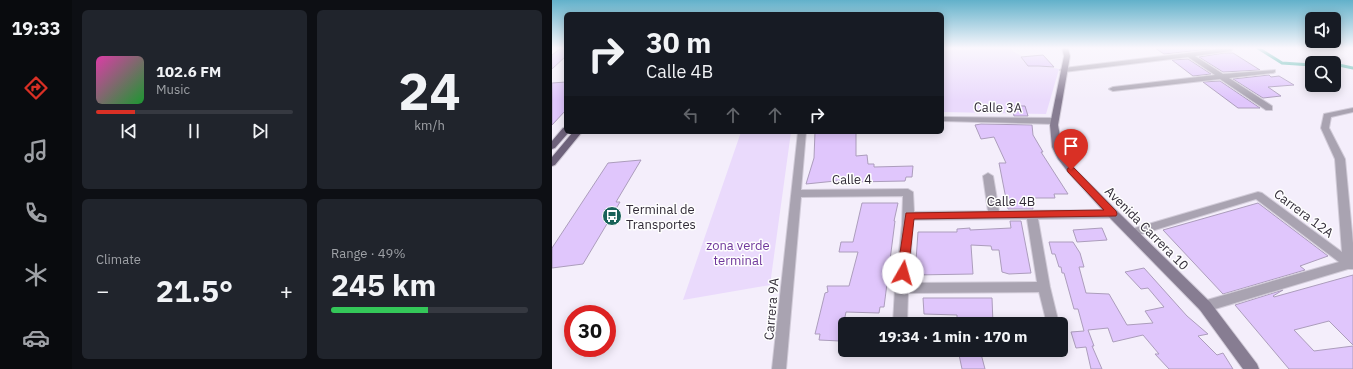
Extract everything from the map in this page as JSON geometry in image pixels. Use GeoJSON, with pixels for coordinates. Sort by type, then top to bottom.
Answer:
{"type":"FeatureCollection","features":[{"type":"Feature","properties":{"kind":"main road","name":"Avenida Carrera 10"},"geometry":{"type":"LineString","coordinates":[[1065,65],[1054,121],[1054,135],[1057,147],[1063,159],[1071,170],[1112,214],[1205,306],[1252,369]]}},
{"type":"Feature","properties":{"kind":"main road"},"geometry":{"type":"LineString","coordinates":[[552,146],[564,132]]}},
{"type":"Feature","properties":{"kind":"main road"},"geometry":{"type":"LineString","coordinates":[[552,163],[576,134]]}},
{"type":"Feature","properties":{"kind":"street"},"geometry":{"type":"LineString","coordinates":[[1064,70],[1104,65]]}},
{"type":"Feature","properties":{"kind":"street"},"geometry":{"type":"LineString","coordinates":[[1204,65],[1269,108]]}},
{"type":"Feature","properties":{"kind":"street"},"geometry":{"type":"LineString","coordinates":[[1113,90],[1273,71]]}},
{"type":"Feature","properties":{"kind":"street"},"geometry":{"type":"LineString","coordinates":[[1205,306],[1351,265],[1340,159],[1325,128],[1327,116],[1353,110]]}},
{"type":"Feature","properties":{"kind":"street","name":"Calle 3A"},"geometry":{"type":"LineString","coordinates":[[944,119],[1054,121]]}},
{"type":"Feature","properties":{"kind":"street","name":"Carrera 9A"},"geometry":{"type":"LineString","coordinates":[[779,369],[802,134]]}},
{"type":"Feature","properties":{"kind":"street"},"geometry":{"type":"LineString","coordinates":[[988,176],[994,215]]}},
{"type":"Feature","properties":{"kind":"street","name":"Calle 4"},"geometry":{"type":"LineString","coordinates":[[796,194],[908,192],[909,216]]}},
{"type":"Feature","properties":{"kind":"street","name":"Carrera 12A"},"geometry":{"type":"LineString","coordinates":[[1132,233],[1258,195],[1351,265]]}},
{"type":"Feature","properties":{"kind":"street","name":"Calle 4B"},"geometry":{"type":"LineString","coordinates":[[909,216],[1032,216],[1112,214]]}},
{"type":"Feature","properties":{"kind":"street"},"geometry":{"type":"LineString","coordinates":[[900,317],[901,288],[909,216]]}},
{"type":"Feature","properties":{"kind":"street"},"geometry":{"type":"LineString","coordinates":[[1032,216],[1044,287],[1051,317]]}},
{"type":"Feature","properties":{"kind":"street"},"geometry":{"type":"LineString","coordinates":[[901,288],[1044,287]]}},
{"type":"Feature","properties":{"kind":"green space"},"geometry":{"type":"Polygon","coordinates":[[[944,65],[1040,65],[1059,69],[1046,114],[944,112],[944,65]]]}},
{"type":"Feature","properties":{"kind":"green space","name":"zona verde terminal"},"geometry":{"type":"Polygon","coordinates":[[[740,134],[791,134],[770,285],[683,300],[740,134]]]}},
{"type":"Feature","properties":{"kind":"building"},"geometry":{"type":"Polygon","coordinates":[[[1052,65],[1054,67],[1039,66],[1028,66],[1052,65]]]}},
{"type":"Feature","properties":{"kind":"building"},"geometry":{"type":"Polygon","coordinates":[[[1179,65],[1198,65],[1211,74],[1193,76],[1179,65]]]}},
{"type":"Feature","properties":{"kind":"building"},"geometry":{"type":"Polygon","coordinates":[[[1212,65],[1252,65],[1260,70],[1223,72],[1212,65]]]}},
{"type":"Feature","properties":{"kind":"building"},"geometry":{"type":"Polygon","coordinates":[[[1269,75],[1271,77],[1279,76],[1294,85],[1268,87],[1281,96],[1263,98],[1233,79],[1269,75]]]}},
{"type":"Feature","properties":{"kind":"building"},"geometry":{"type":"Polygon","coordinates":[[[1220,81],[1260,108],[1238,108],[1203,82],[1220,81]]]}},
{"type":"Feature","properties":{"kind":"building"},"geometry":{"type":"Polygon","coordinates":[[[564,82],[564,112],[552,125],[552,83],[564,82]]]}},
{"type":"Feature","properties":{"kind":"building"},"geometry":{"type":"Polygon","coordinates":[[[1012,106],[1025,106],[1028,116],[1014,116],[1012,106]]]}},
{"type":"Feature","properties":{"kind":"building"},"geometry":{"type":"Polygon","coordinates":[[[975,125],[1032,125],[1033,135],[1043,152],[1041,152],[1068,194],[1054,194],[1055,198],[1031,198],[1033,209],[1008,209],[999,163],[1006,163],[994,137],[981,139],[975,125]]]}},
{"type":"Feature","properties":{"kind":"building"},"geometry":{"type":"Polygon","coordinates":[[[815,134],[856,134],[856,156],[867,155],[868,164],[874,164],[874,167],[913,166],[912,177],[906,177],[905,181],[854,182],[855,179],[806,184],[814,158],[815,134]]]}},
{"type":"Feature","properties":{"kind":"building"},"geometry":{"type":"Polygon","coordinates":[[[641,160],[616,202],[620,202],[583,264],[552,268],[552,248],[608,163],[641,160]]]}},
{"type":"Feature","properties":{"kind":"building"},"geometry":{"type":"Polygon","coordinates":[[[862,203],[898,203],[894,221],[884,307],[880,307],[879,313],[846,312],[845,317],[838,317],[838,341],[819,340],[820,334],[815,334],[825,293],[828,292],[827,286],[849,286],[858,252],[839,252],[841,242],[853,242],[862,203]]]}},
{"type":"Feature","properties":{"kind":"building"},"geometry":{"type":"Polygon","coordinates":[[[1258,203],[1328,256],[1300,266],[1305,270],[1223,294],[1163,230],[1258,203]]]}},
{"type":"Feature","properties":{"kind":"building"},"geometry":{"type":"Polygon","coordinates":[[[1010,221],[1021,221],[1031,273],[1009,274],[1002,272],[999,250],[992,250],[991,246],[971,245],[973,274],[915,275],[918,232],[957,232],[957,229],[970,228],[970,230],[1011,228],[1010,221]]]}},
{"type":"Feature","properties":{"kind":"building"},"geometry":{"type":"Polygon","coordinates":[[[1102,228],[1107,240],[1077,242],[1073,230],[1102,228]]]}},
{"type":"Feature","properties":{"kind":"building"},"geometry":{"type":"Polygon","coordinates":[[[1049,242],[1073,242],[1080,253],[1084,267],[1079,267],[1086,293],[1109,294],[1127,325],[1153,323],[1145,311],[1164,307],[1148,288],[1141,289],[1125,272],[1144,268],[1187,316],[1208,334],[1198,336],[1217,355],[1223,353],[1233,369],[1169,369],[1155,354],[1159,354],[1143,335],[1113,342],[1108,328],[1088,330],[1094,346],[1092,346],[1102,369],[1091,369],[1086,347],[1076,348],[1071,332],[1084,331],[1078,309],[1074,309],[1064,273],[1062,273],[1061,267],[1059,267],[1055,254],[1052,254],[1049,242]]]}},
{"type":"Feature","properties":{"kind":"building"},"geometry":{"type":"Polygon","coordinates":[[[1353,275],[1353,345],[1329,321],[1294,330],[1314,351],[1353,346],[1353,369],[1289,369],[1235,305],[1283,290],[1273,296],[1274,297],[1353,275]]]}},
{"type":"Feature","properties":{"kind":"building"},"geometry":{"type":"Polygon","coordinates":[[[923,298],[992,298],[993,317],[957,317],[957,315],[924,314],[923,298]]]}},
{"type":"Feature","properties":{"kind":"building"},"geometry":{"type":"Polygon","coordinates":[[[959,357],[982,357],[985,369],[962,369],[959,357]]]}},
{"type":"Feature","properties":{"kind":"waterway"},"geometry":{"type":"LineString","coordinates":[[1341,65],[1353,68]]}},
{"type":"Feature","properties":{"kind":"place","name":"Terminal de Transportes"},"geometry":{"type":"Point","coordinates":[612,216]}},
{"type":"Feature","properties":{"kind":"route"},"geometry":{"type":"LineString","coordinates":[[903,273],[909,216],[1032,216],[1112,214],[1071,170]]}}]}
